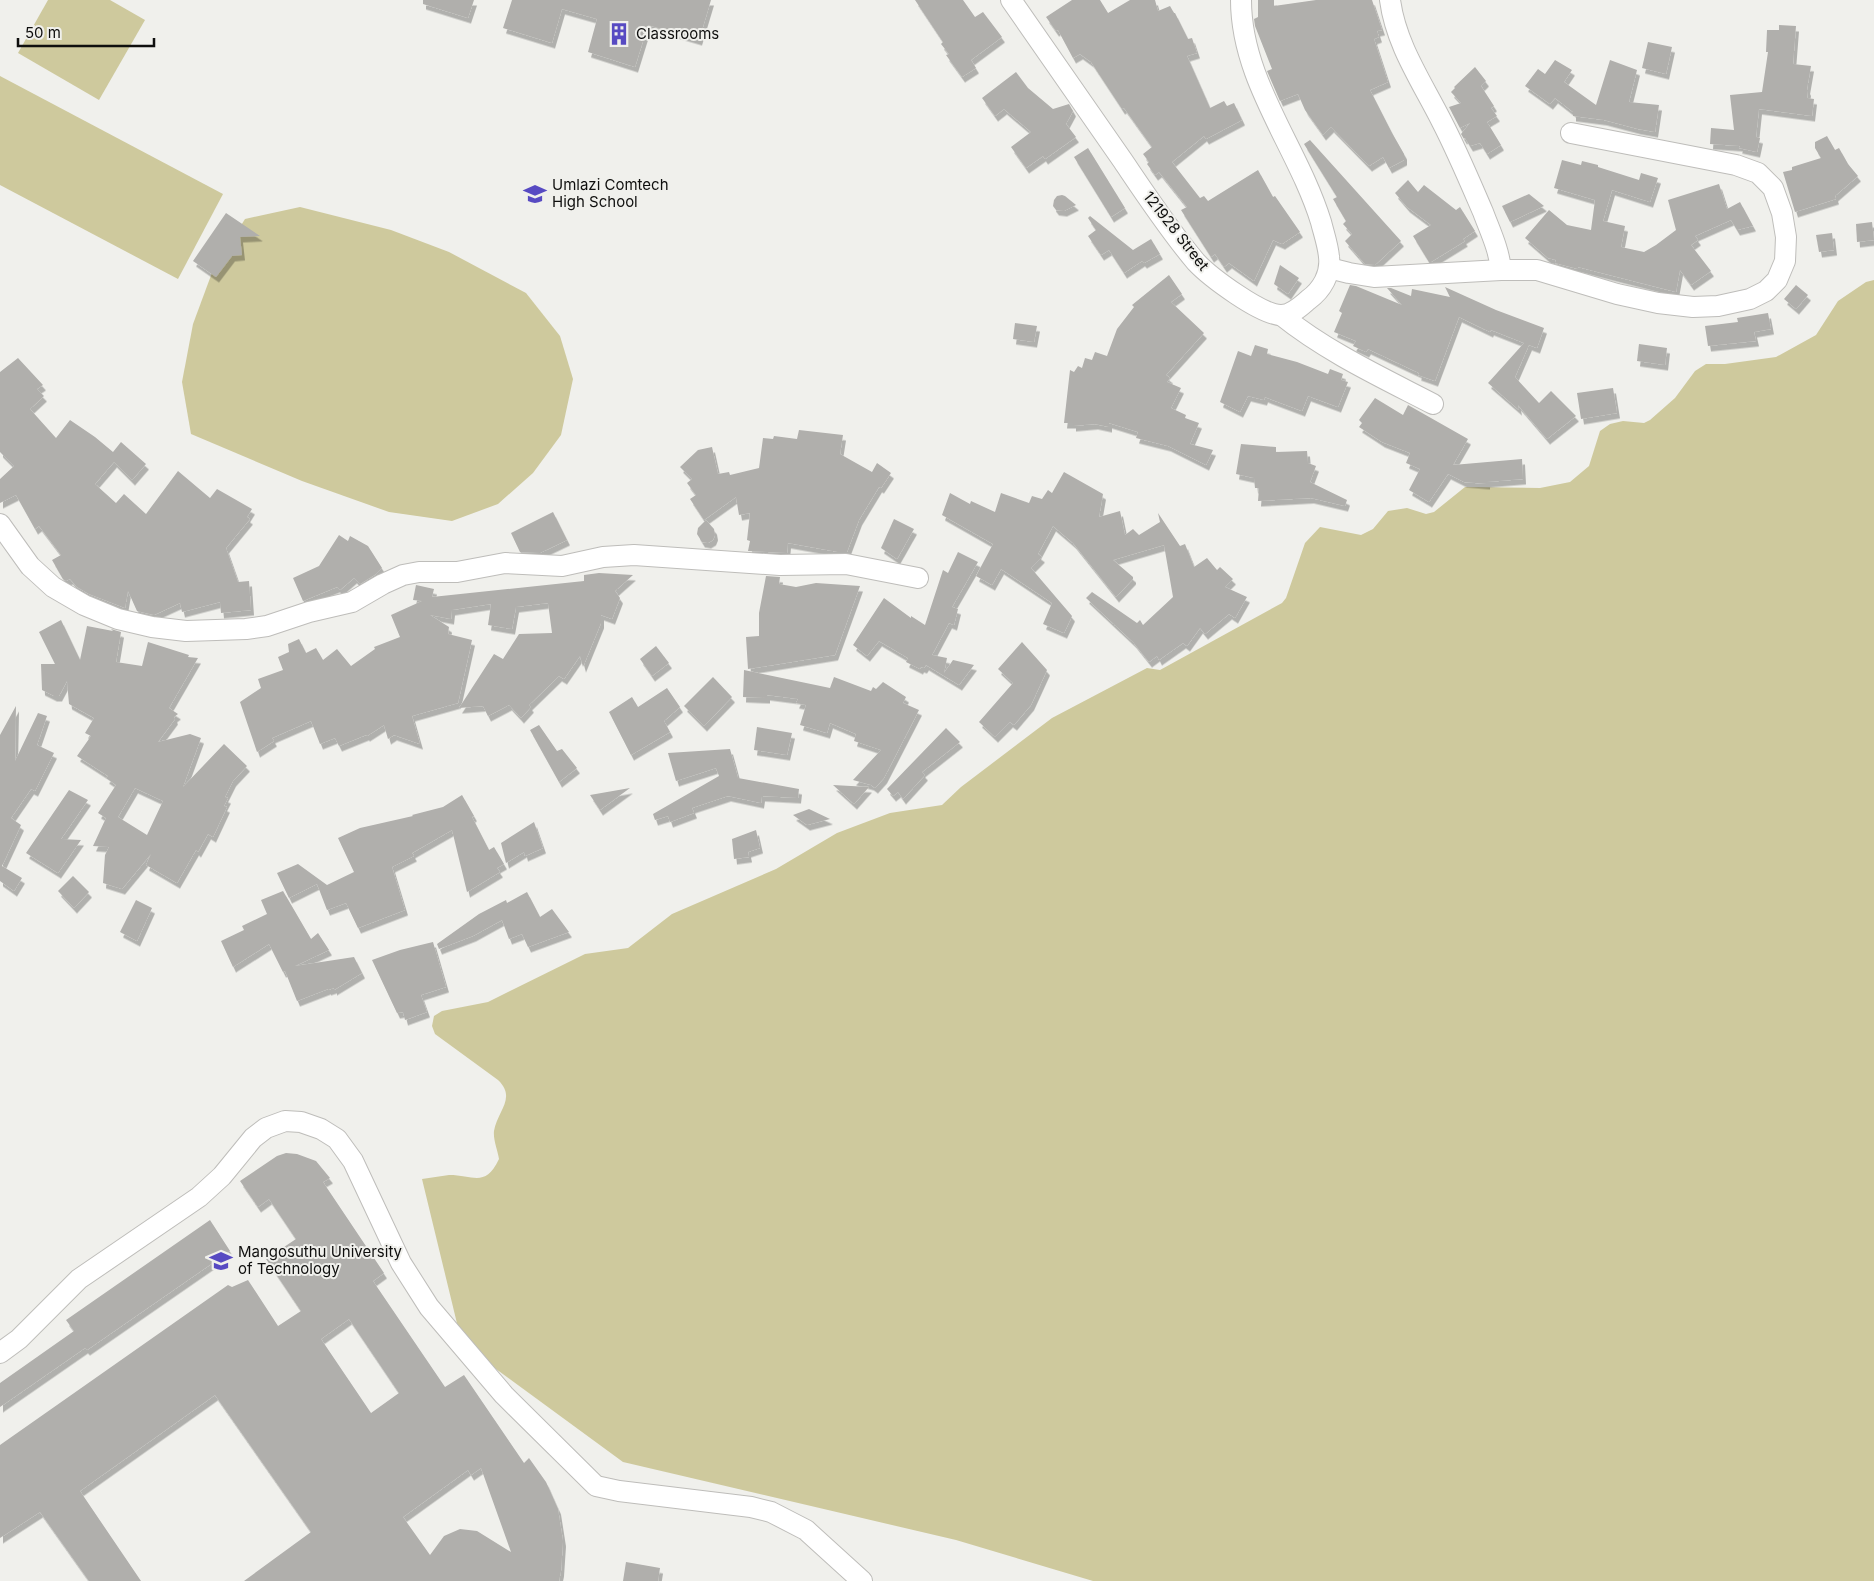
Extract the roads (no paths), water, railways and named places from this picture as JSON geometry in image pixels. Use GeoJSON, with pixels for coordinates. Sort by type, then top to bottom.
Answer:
{"type":"FeatureCollection","features":[{"type":"Feature","properties":{"kind":"street","name":"121928 Street"},"geometry":{"type":"LineString","coordinates":[[1011,0],[1149,199],[1197,262],[1213,279],[1264,310],[1281,315],[1331,351],[1433,404]]}},
{"type":"Feature","properties":{"kind":"street"},"geometry":{"type":"LineString","coordinates":[[1241,0],[1241,19],[1248,54],[1256,77],[1315,204],[1329,257],[1329,268],[1325,280],[1313,297],[1294,311],[1281,315]]}},
{"type":"Feature","properties":{"kind":"street"},"geometry":{"type":"LineString","coordinates":[[1390,0],[1398,36],[1409,61],[1442,122],[1475,194],[1497,248],[1501,270]]}},
{"type":"Feature","properties":{"kind":"street"},"geometry":{"type":"LineString","coordinates":[[1329,268],[1374,276],[1537,270],[1617,294],[1658,303],[1694,307],[1718,306],[1750,299],[1766,291],[1777,280],[1785,261],[1786,237],[1782,213],[1773,188],[1758,173],[1736,165],[1571,133]]}},
{"type":"Feature","properties":{"kind":"street"},"geometry":{"type":"LineString","coordinates":[[0,524],[30,566],[53,587],[84,605],[118,619],[152,627],[186,631],[246,629],[267,626],[299,614],[352,602],[403,575],[419,572],[457,572],[505,563],[562,566],[611,556],[634,555],[780,565],[846,564],[918,578]]}},
{"type":"Feature","properties":{"kind":"street"},"geometry":{"type":"LineString","coordinates":[[0,1353],[79,1279],[199,1197],[222,1176],[253,1138],[266,1128],[285,1122],[301,1122],[320,1129],[337,1139],[352,1161],[401,1263],[429,1307],[504,1394],[596,1486],[619,1491],[751,1507],[771,1512],[806,1530],[862,1581]]}},
{"type":"Feature","properties":{"kind":"place","name":"Classrooms"},"geometry":{"type":"Point","coordinates":[619,34]}},
{"type":"Feature","properties":{"kind":"place","name":"Umlazi Comtech High School"},"geometry":{"type":"Point","coordinates":[535,194]}},
{"type":"Feature","properties":{"kind":"place","name":"Mangosuthu University of Technology"},"geometry":{"type":"Point","coordinates":[221,1261]}}]}
